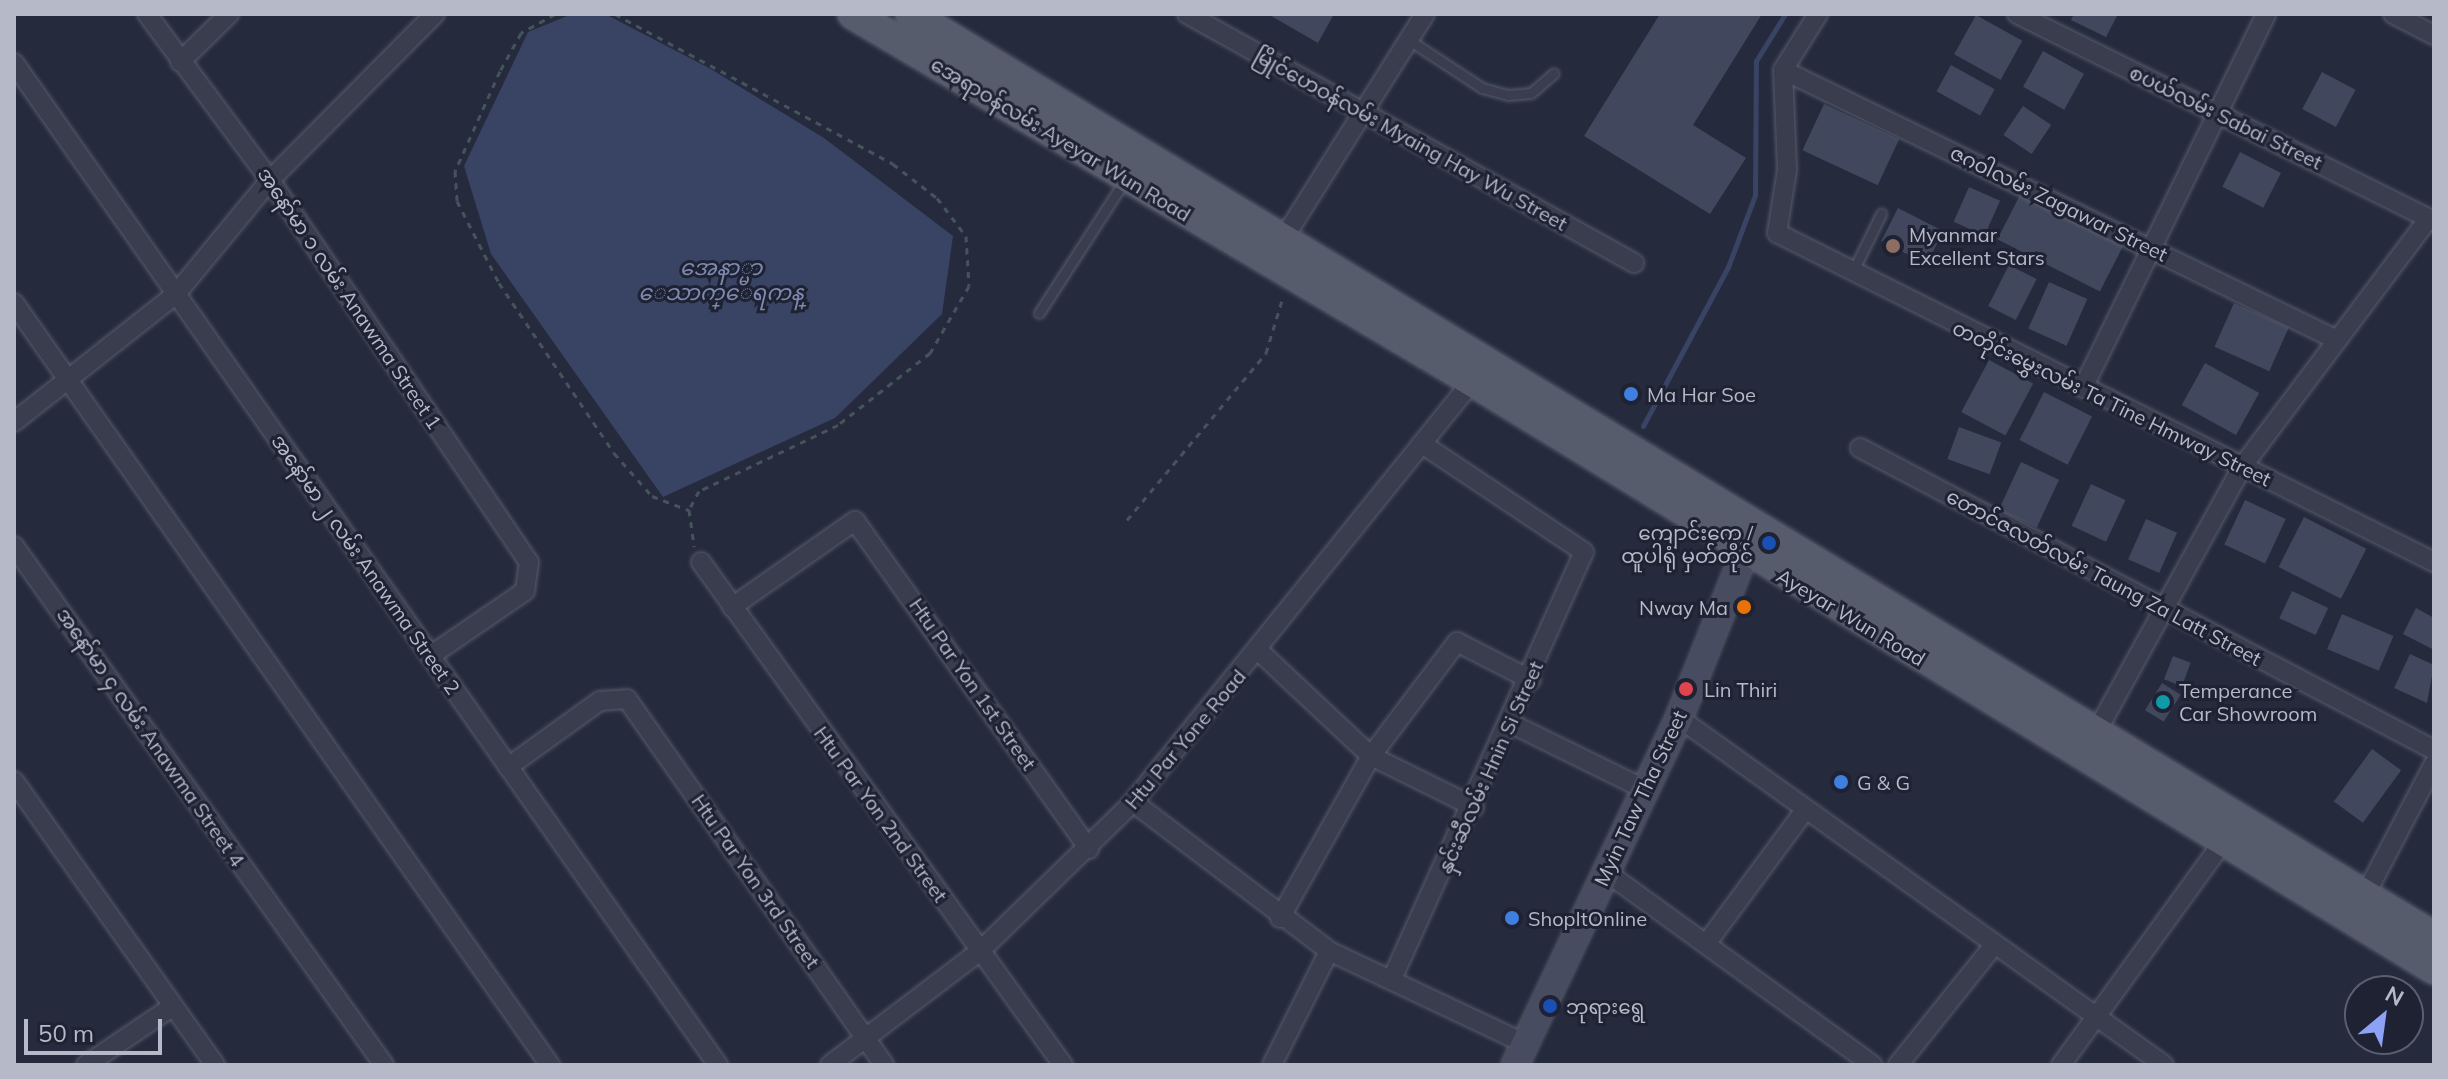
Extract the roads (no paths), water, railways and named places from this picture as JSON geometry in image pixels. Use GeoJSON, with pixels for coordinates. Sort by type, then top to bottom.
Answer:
{"type":"FeatureCollection","features":[{"type":"Feature","properties":{"kind":"main road","name":"အေရာဝန်လမ်း Ayeyar Wun Road"},"geometry":{"type":"LineString","coordinates":[[853,14],[1125,180],[1280,258]]}},
{"type":"Feature","properties":{"kind":"main road","name":"အေရာဝန်လမ်း Ayeyar Wun Road"},"geometry":{"type":"LineString","coordinates":[[911,14],[1280,258]]}},
{"type":"Feature","properties":{"kind":"main road","name":"Ayeyar Wun Road"},"geometry":{"type":"LineString","coordinates":[[1280,258],[1480,372],[1750,540],[2358,909],[2434,969]]}},
{"type":"Feature","properties":{"kind":"main road","name":"Myin Taw Tha Street"},"geometry":{"type":"LineString","coordinates":[[1520,1054],[1679,718],[1750,540]]}},
{"type":"Feature","properties":{"kind":"main road","name":"Ayeyar Wun Road"},"geometry":{"type":"LineString","coordinates":[[2089,746],[2222,843],[2358,909],[2434,937]]}},
{"type":"Feature","properties":{"kind":"street","name":"အနော်မာ ၁ လမ်း Anawma Street 1"},"geometry":{"type":"LineString","coordinates":[[147,14],[270,180],[529,562],[525,591],[430,656]]}},
{"type":"Feature","properties":{"kind":"street"},"geometry":{"type":"LineString","coordinates":[[180,62],[229,14]]}},
{"type":"Feature","properties":{"kind":"street"},"geometry":{"type":"LineString","coordinates":[[14,422],[68,383],[176,294],[270,180],[435,14]]}},
{"type":"Feature","properties":{"kind":"street","name":"မြိုင်ဟေဝန်လမ်း Myaing Hay Wu Street"},"geometry":{"type":"LineString","coordinates":[[1187,14],[1634,263]]}},
{"type":"Feature","properties":{"kind":"street"},"geometry":{"type":"LineString","coordinates":[[1280,258],[1425,14]]}},
{"type":"Feature","properties":{"kind":"street"},"geometry":{"type":"LineString","coordinates":[[1783,70],[1818,14]]}},
{"type":"Feature","properties":{"kind":"street","name":"စပယ်လမ်း Sabai Street"},"geometry":{"type":"LineString","coordinates":[[2017,14],[2432,219]]}},
{"type":"Feature","properties":{"kind":"street"},"geometry":{"type":"LineString","coordinates":[[2083,388],[2154,249],[2266,14]]}},
{"type":"Feature","properties":{"kind":"street"},"geometry":{"type":"LineString","coordinates":[[2393,14],[2434,35]]}},
{"type":"Feature","properties":{"kind":"street","name":"အနော်မာ ၂ လမ်း Anawma Street 2"},"geometry":{"type":"LineString","coordinates":[[14,63],[718,1065]]}},
{"type":"Feature","properties":{"kind":"street","name":"တတိုင်းမွှေးလမ်း Ta Tine Hmway Street"},"geometry":{"type":"LineString","coordinates":[[1783,70],[1787,170],[1777,233],[1790,243],[2434,562]]}},
{"type":"Feature","properties":{"kind":"street","name":"ဇဂဝါလမ်း Zagawar Street"},"geometry":{"type":"LineString","coordinates":[[1783,70],[2333,338]]}},
{"type":"Feature","properties":{"kind":"street"},"geometry":{"type":"LineString","coordinates":[[2089,746],[2242,467],[2333,338],[2432,219]]}},
{"type":"Feature","properties":{"kind":"street"},"geometry":{"type":"LineString","coordinates":[[14,303],[550,1065]]}},
{"type":"Feature","properties":{"kind":"street","name":"Htu Par Yone Road"},"geometry":{"type":"LineString","coordinates":[[830,1065],[979,952],[1089,849],[1133,802],[1259,651],[1480,372]]}},
{"type":"Feature","properties":{"kind":"street","name":"နှင်းဆီလမ်း Hnin Si Street"},"geometry":{"type":"LineString","coordinates":[[1392,979],[1512,724],[1584,552],[1422,444]]}},
{"type":"Feature","properties":{"kind":"street","name":"တောင်ဇလတ်လမ်း Taung Za Latt Street"},"geometry":{"type":"LineString","coordinates":[[1860,448],[2434,750]]}},
{"type":"Feature","properties":{"kind":"street","name":"Htu Par Yon 1st Street"},"geometry":{"type":"LineString","coordinates":[[732,607],[855,521],[1089,849]]}},
{"type":"Feature","properties":{"kind":"street","name":"အနော်မာ ၄ လမ်း Anawma Street 4"},"geometry":{"type":"LineString","coordinates":[[14,546],[384,1065]]}},
{"type":"Feature","properties":{"kind":"street","name":"Htu Par Yon 2nd Street"},"geometry":{"type":"LineString","coordinates":[[701,562],[1063,1065]]}},
{"type":"Feature","properties":{"kind":"street"},"geometry":{"type":"LineString","coordinates":[[1280,918],[1371,756],[1457,642],[1531,680]]}},
{"type":"Feature","properties":{"kind":"street"},"geometry":{"type":"LineString","coordinates":[[1259,651],[1371,756],[1474,807]]}},
{"type":"Feature","properties":{"kind":"street","name":"Htu Par Yon 3rd Street"},"geometry":{"type":"LineString","coordinates":[[508,767],[600,701],[627,699],[884,1065]]}},
{"type":"Feature","properties":{"kind":"street"},"geometry":{"type":"LineString","coordinates":[[1679,718],[2164,1065]]}},
{"type":"Feature","properties":{"kind":"street"},"geometry":{"type":"LineString","coordinates":[[1512,724],[1644,789]]}},
{"type":"Feature","properties":{"kind":"street"},"geometry":{"type":"LineString","coordinates":[[2358,909],[2434,764]]}},
{"type":"Feature","properties":{"kind":"street"},"geometry":{"type":"LineString","coordinates":[[14,781],[215,1065]]}},
{"type":"Feature","properties":{"kind":"street"},"geometry":{"type":"LineString","coordinates":[[1133,802],[1280,918],[1329,951],[1392,979],[1520,1054]]}},
{"type":"Feature","properties":{"kind":"street"},"geometry":{"type":"LineString","coordinates":[[1706,944],[1806,809]]}},
{"type":"Feature","properties":{"kind":"street"},"geometry":{"type":"LineString","coordinates":[[2061,1065],[2099,1019],[2222,843]]}},
{"type":"Feature","properties":{"kind":"street"},"geometry":{"type":"LineString","coordinates":[[1606,872],[1873,1065]]}},
{"type":"Feature","properties":{"kind":"street"},"geometry":{"type":"LineString","coordinates":[[1898,1065],[1995,944]]}},
{"type":"Feature","properties":{"kind":"street"},"geometry":{"type":"LineString","coordinates":[[1272,1065],[1329,951]]}},
{"type":"Feature","properties":{"kind":"street"},"geometry":{"type":"LineString","coordinates":[[86,1065],[173,1006]]}},
{"type":"Feature","properties":{"kind":"lane"},"geometry":{"type":"LineString","coordinates":[[1409,40],[1482,88],[1508,95],[1531,93],[1554,73]]}},
{"type":"Feature","properties":{"kind":"lane"},"geometry":{"type":"LineString","coordinates":[[1039,313],[1125,180]]}},
{"type":"Feature","properties":{"kind":"lane"},"geometry":{"type":"LineString","coordinates":[[1851,274],[1881,214]]}},
{"type":"Feature","properties":{"kind":"water","name":"အေနာ္မာ ေသာက္ေရကန္"},"geometry":{"type":"Polygon","coordinates":[[[572,14],[605,14],[709,68],[824,138],[953,236],[942,314],[835,418],[663,497],[491,254],[464,166],[528,32],[572,14]]]}},
{"type":"Feature","properties":{"kind":"waterway"},"geometry":{"type":"LineString","coordinates":[[1643,426],[1728,267],[1755,195],[1756,61],[1785,14]]}},
{"type":"Feature","properties":{"kind":"place","name":"Myanmar Excellent Stars"},"geometry":{"type":"Point","coordinates":[1893,246]}},
{"type":"Feature","properties":{"kind":"place","name":"Ma Har Soe"},"geometry":{"type":"Point","coordinates":[1631,394]}},
{"type":"Feature","properties":{"kind":"place","name":"ကျောင်းကွေ့ / ထူပါရုံ မှတ်တိုင်"},"geometry":{"type":"Point","coordinates":[1769,543]}},
{"type":"Feature","properties":{"kind":"place","name":"Nway Ma"},"geometry":{"type":"Point","coordinates":[1744,607]}},
{"type":"Feature","properties":{"kind":"place","name":"Lin Thiri"},"geometry":{"type":"Point","coordinates":[1686,689]}},
{"type":"Feature","properties":{"kind":"place","name":"Temperance Car Showroom"},"geometry":{"type":"Point","coordinates":[2163,702]}},
{"type":"Feature","properties":{"kind":"place","name":"G & G"},"geometry":{"type":"Point","coordinates":[1841,782]}},
{"type":"Feature","properties":{"kind":"place","name":"ShopItOnline"},"geometry":{"type":"Point","coordinates":[1512,918]}},
{"type":"Feature","properties":{"kind":"place","name":"ဘုရားရွေ"},"geometry":{"type":"Point","coordinates":[1550,1006]}}]}
